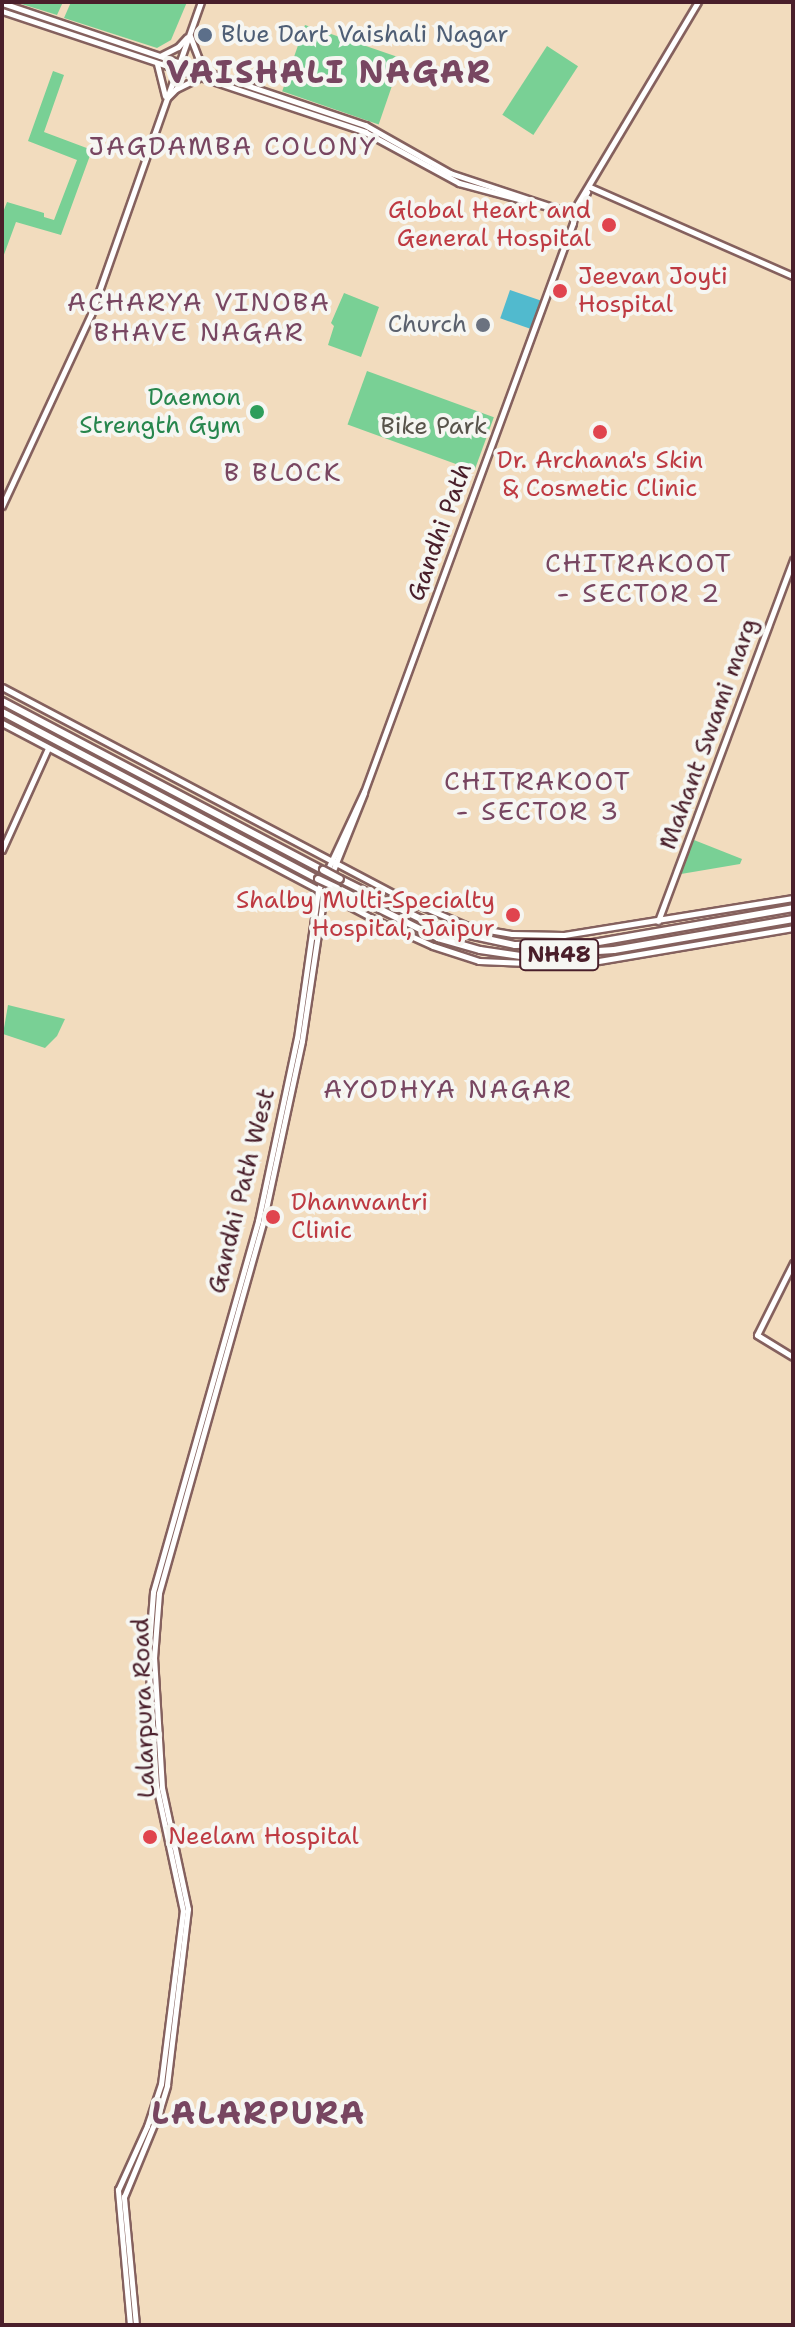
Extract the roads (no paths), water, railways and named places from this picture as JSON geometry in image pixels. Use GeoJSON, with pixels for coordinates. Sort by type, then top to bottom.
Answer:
{"type":"FeatureCollection","features":[{"type":"Feature","properties":{"kind":"highway","name":"NH48"},"geometry":{"type":"LineString","coordinates":[[2,701],[441,929],[515,945],[593,943],[793,908]]}},
{"type":"Feature","properties":{"kind":"highway","name":"NH48"},"geometry":{"type":"LineString","coordinates":[[2,712],[318,879],[438,938],[480,950],[521,956],[614,950],[793,919]]}},
{"type":"Feature","properties":{"kind":"street"},"geometry":{"type":"LineString","coordinates":[[2,506],[91,314],[201,2]]}},
{"type":"Feature","properties":{"kind":"street","name":"Gandhi Path"},"geometry":{"type":"LineString","coordinates":[[321,891],[356,820],[576,214],[575,208],[698,2]]}},
{"type":"Feature","properties":{"kind":"street"},"geometry":{"type":"LineString","coordinates":[[2,3],[200,78],[365,132],[459,183],[576,214]]}},
{"type":"Feature","properties":{"kind":"street"},"geometry":{"type":"LineString","coordinates":[[2,11],[158,60]]}},
{"type":"Feature","properties":{"kind":"street"},"geometry":{"type":"LineString","coordinates":[[158,60],[178,47],[189,35]]}},
{"type":"Feature","properties":{"kind":"street"},"geometry":{"type":"LineString","coordinates":[[189,35],[203,70]]}},
{"type":"Feature","properties":{"kind":"street"},"geometry":{"type":"LineString","coordinates":[[158,60],[165,100]]}},
{"type":"Feature","properties":{"kind":"street"},"geometry":{"type":"LineString","coordinates":[[177,67],[203,70],[365,125],[450,173],[563,211]]}},
{"type":"Feature","properties":{"kind":"street"},"geometry":{"type":"LineString","coordinates":[[165,100],[176,89],[200,78]]}},
{"type":"Feature","properties":{"kind":"street"},"geometry":{"type":"LineString","coordinates":[[588,189],[793,276]]}},
{"type":"Feature","properties":{"kind":"street","name":"Mahant Swami marg"},"geometry":{"type":"LineString","coordinates":[[658,921],[793,559]]}},
{"type":"Feature","properties":{"kind":"street"},"geometry":{"type":"LineString","coordinates":[[2,687],[333,862],[452,921],[487,931],[544,936],[793,898]]}},
{"type":"Feature","properties":{"kind":"street"},"geometry":{"type":"LineString","coordinates":[[2,723],[321,891],[433,946],[479,961],[575,965],[793,928]]}},
{"type":"Feature","properties":{"kind":"street"},"geometry":{"type":"LineString","coordinates":[[2,850],[48,748]]}},
{"type":"Feature","properties":{"kind":"street","name":"Lalarpura Road"},"geometry":{"type":"LineString","coordinates":[[133,2325],[124,2197],[153,2129],[167,2085],[188,1909],[162,1788],[154,1658],[156,1592],[263,1223],[282,1118],[309,1000],[321,891]]}},
{"type":"Feature","properties":{"kind":"street","name":"Gandhi Path West"},"geometry":{"type":"LineString","coordinates":[[156,1592],[220,1343],[258,1221],[282,1118],[321,891]]}},
{"type":"Feature","properties":{"kind":"street"},"geometry":{"type":"LineString","coordinates":[[793,1263],[757,1335],[793,1357]]}},
{"type":"Feature","properties":{"kind":"street"},"geometry":{"type":"LineString","coordinates":[[133,2325],[118,2190],[157,2098],[176,1973],[182,1900],[156,1785],[148,1657],[156,1592]]}},
{"type":"Feature","properties":{"kind":"water"},"geometry":{"type":"Polygon","coordinates":[[[510,290],[542,301],[532,329],[500,318],[510,290]]]}},
{"type":"Feature","properties":{"kind":"place","name":"Blue Dart Vaishali Nagar"},"geometry":{"type":"Point","coordinates":[205,35]}},
{"type":"Feature","properties":{"kind":"place","name":"Global Heart and General Hospital"},"geometry":{"type":"Point","coordinates":[609,225]}},
{"type":"Feature","properties":{"kind":"place","name":"Jeevan Joyti Hospital"},"geometry":{"type":"Point","coordinates":[560,291]}},
{"type":"Feature","properties":{"kind":"place","name":"Church"},"geometry":{"type":"Point","coordinates":[483,325]}},
{"type":"Feature","properties":{"kind":"place","name":"Daemon Strength Gym"},"geometry":{"type":"Point","coordinates":[257,412]}},
{"type":"Feature","properties":{"kind":"place","name":"Dr. Archana's Skin & Cosmetic Clinic"},"geometry":{"type":"Point","coordinates":[600,432]}},
{"type":"Feature","properties":{"kind":"place","name":"Shalby Multi-Specialty Hospital, Jaipur"},"geometry":{"type":"Point","coordinates":[513,915]}},
{"type":"Feature","properties":{"kind":"place","name":"Dhanwantri Clinic"},"geometry":{"type":"Point","coordinates":[273,1217]}},
{"type":"Feature","properties":{"kind":"place","name":"Neelam Hospital"},"geometry":{"type":"Point","coordinates":[150,1837]}},
{"type":"Feature","properties":{"kind":"district","name":"VAISHALI NAGAR"},"geometry":{"type":"Point","coordinates":[329,72]}},
{"type":"Feature","properties":{"kind":"district","name":"JAGDAMBA COLONY"},"geometry":{"type":"Point","coordinates":[233,146]}},
{"type":"Feature","properties":{"kind":"district","name":"ACHARYA VINOBA BHAVE NAGAR"},"geometry":{"type":"Point","coordinates":[199,317]}},
{"type":"Feature","properties":{"kind":"district","name":"B BLOCK"},"geometry":{"type":"Point","coordinates":[283,472]}},
{"type":"Feature","properties":{"kind":"district","name":"CHITRAKOOT - SECTOR 2"},"geometry":{"type":"Point","coordinates":[639,578]}},
{"type":"Feature","properties":{"kind":"district","name":"CHITRAKOOT - SECTOR 3"},"geometry":{"type":"Point","coordinates":[538,796]}},
{"type":"Feature","properties":{"kind":"district","name":"AYODHYA NAGAR"},"geometry":{"type":"Point","coordinates":[448,1089]}},
{"type":"Feature","properties":{"kind":"district","name":"LALARPURA"},"geometry":{"type":"Point","coordinates":[259,2113]}},
{"type":"Feature","properties":{"kind":"park label","name":"Bike Park"},"geometry":{"type":"Point","coordinates":[434,427]}}]}
